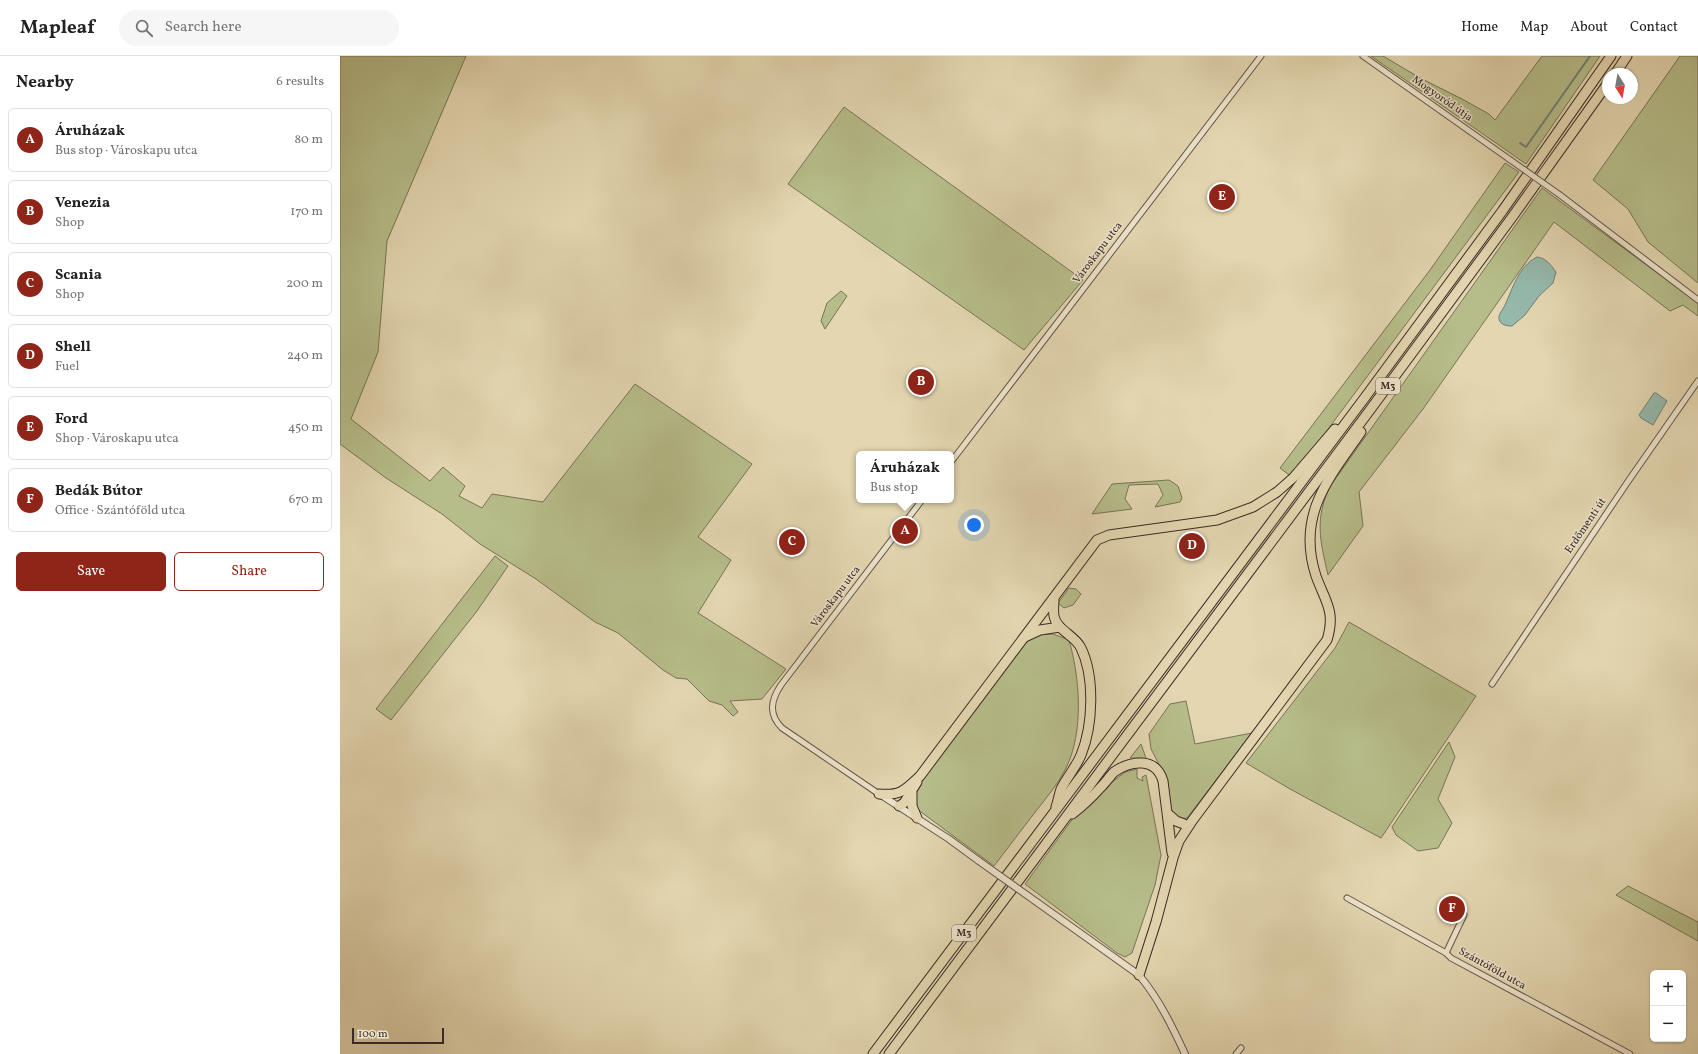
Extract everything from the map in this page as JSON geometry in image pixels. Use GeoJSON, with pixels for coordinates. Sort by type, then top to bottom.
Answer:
{"type":"FeatureCollection","features":[{"type":"Feature","properties":{"kind":"highway","name":"M3"},"geometry":{"type":"LineString","coordinates":[[873,1054],[1366,396],[1503,210],[1611,56]]}},
{"type":"Feature","properties":{"kind":"highway"},"geometry":{"type":"LineString","coordinates":[[1618,68],[1627,56]]}},
{"type":"Feature","properties":{"kind":"highway","name":"M3"},"geometry":{"type":"LineString","coordinates":[[889,1054],[1370,410],[1513,216],[1602,91]]}},
{"type":"Feature","properties":{"kind":"highway"},"geometry":{"type":"LineString","coordinates":[[899,806],[904,803],[908,792],[1100,538],[1109,535],[1224,518],[1247,509],[1277,492],[1294,477],[1347,415],[1366,396]]}},
{"type":"Feature","properties":{"kind":"highway"},"geometry":{"type":"LineString","coordinates":[[1139,976],[1156,922],[1178,841],[1188,823],[1327,640],[1331,628],[1330,610],[1314,569],[1311,544],[1311,518],[1326,483],[1362,432],[1370,410]]}},
{"type":"Feature","properties":{"kind":"highway"},"geometry":{"type":"LineString","coordinates":[[1054,598],[1054,617],[1057,625]]}},
{"type":"Feature","properties":{"kind":"highway"},"geometry":{"type":"LineString","coordinates":[[1041,615],[1043,620],[1057,625],[1078,642],[1082,650],[1089,680],[1091,707],[1091,718],[1084,746],[1076,766],[1061,791],[1055,812]]}},
{"type":"Feature","properties":{"kind":"highway"},"geometry":{"type":"LineString","coordinates":[[1024,638],[1035,632],[1057,625]]}},
{"type":"Feature","properties":{"kind":"highway"},"geometry":{"type":"LineString","coordinates":[[1065,818],[1084,806],[1114,772],[1134,763],[1147,764],[1156,768],[1161,773],[1173,858]]}},
{"type":"Feature","properties":{"kind":"highway"},"geometry":{"type":"LineString","coordinates":[[880,794],[894,795],[908,792]]}},
{"type":"Feature","properties":{"kind":"highway"},"geometry":{"type":"LineString","coordinates":[[908,792],[917,818]]}},
{"type":"Feature","properties":{"kind":"highway"},"geometry":{"type":"LineString","coordinates":[[1168,814],[1176,821],[1188,823]]}},
{"type":"Feature","properties":{"kind":"highway"},"geometry":{"type":"LineString","coordinates":[[1171,838],[1188,823]]}},
{"type":"Feature","properties":{"kind":"street","name":"Városkapu utca"},"geometry":{"type":"LineString","coordinates":[[954,458],[1260,56]]}},
{"type":"Feature","properties":{"kind":"street","name":"Mogyoród útja"},"geometry":{"type":"LineString","coordinates":[[1363,56],[1560,196],[1698,300]]}},
{"type":"Feature","properties":{"kind":"street","name":"Erdőmenti út"},"geometry":{"type":"LineString","coordinates":[[1492,684],[1629,480],[1698,381]]}},
{"type":"Feature","properties":{"kind":"street","name":"Városkapu utca"},"geometry":{"type":"LineString","coordinates":[[880,794],[782,728],[774,718],[772,702],[781,685],[920,503]]}},
{"type":"Feature","properties":{"kind":"street"},"geometry":{"type":"LineString","coordinates":[[880,794],[979,861],[1139,976],[1150,988],[1165,1013],[1185,1054]]}},
{"type":"Feature","properties":{"kind":"street","name":"Szántóföld utca"},"geometry":{"type":"LineString","coordinates":[[1347,898],[1446,953],[1451,958],[1630,1054]]}},
{"type":"Feature","properties":{"kind":"street"},"geometry":{"type":"LineString","coordinates":[[1446,953],[1464,915]]}},
{"type":"Feature","properties":{"kind":"street"},"geometry":{"type":"LineString","coordinates":[[1236,1054],[1241,1048]]}},
{"type":"Feature","properties":{"kind":"green space"},"geometry":{"type":"Polygon","coordinates":[[[340,56],[466,56],[387,241],[378,352],[351,419],[430,481],[443,467],[465,486],[459,496],[482,508],[492,494],[543,502],[635,384],[752,464],[698,537],[731,560],[698,613],[786,669],[762,699],[730,701],[738,712],[733,716],[722,705],[709,701],[687,679],[676,678],[663,670],[618,633],[595,622],[536,579],[480,544],[442,514],[386,478],[340,444],[340,56]]]}},
{"type":"Feature","properties":{"kind":"green space"},"geometry":{"type":"Polygon","coordinates":[[[1371,56],[1383,56],[1420,78],[1489,114],[1495,120],[1542,56],[1600,56],[1526,164],[1371,56]]]}},
{"type":"Feature","properties":{"kind":"green space"},"geometry":{"type":"Polygon","coordinates":[[[1680,56],[1698,56],[1698,283],[1648,242],[1628,209],[1593,180],[1680,56]]]}},
{"type":"Feature","properties":{"kind":"green space"},"geometry":{"type":"Polygon","coordinates":[[[844,107],[1083,280],[1024,350],[788,184],[844,107]]]}},
{"type":"Feature","properties":{"kind":"green space"},"geometry":{"type":"Polygon","coordinates":[[[1505,163],[1519,172],[1320,440],[1289,475],[1280,468],[1430,270],[1505,163]]]}},
{"type":"Feature","properties":{"kind":"green space"},"geometry":{"type":"Polygon","coordinates":[[[1542,188],[1698,303],[1698,316],[1683,305],[1670,311],[1554,222],[1423,409],[1359,492],[1363,526],[1328,575],[1321,540],[1320,519],[1322,508],[1331,485],[1542,188]]]}},
{"type":"Feature","properties":{"kind":"green space"},"geometry":{"type":"Polygon","coordinates":[[[841,291],[847,296],[825,329],[821,321],[827,303],[841,291]]]}},
{"type":"Feature","properties":{"kind":"green space"},"geometry":{"type":"Polygon","coordinates":[[[1169,480],[1178,486],[1182,498],[1180,502],[1155,507],[1163,495],[1158,484],[1129,485],[1125,499],[1132,509],[1092,514],[1112,484],[1169,480]]]}},
{"type":"Feature","properties":{"kind":"green space"},"geometry":{"type":"Polygon","coordinates":[[[495,556],[508,566],[477,611],[391,720],[376,709],[495,556]]]}},
{"type":"Feature","properties":{"kind":"green space"},"geometry":{"type":"Polygon","coordinates":[[[1069,588],[1076,589],[1081,594],[1073,605],[1064,608],[1058,603],[1069,588]]]}},
{"type":"Feature","properties":{"kind":"green space"},"geometry":{"type":"Polygon","coordinates":[[[1349,622],[1476,696],[1381,838],[1290,789],[1246,763],[1335,648],[1349,622]]]}},
{"type":"Feature","properties":{"kind":"green space"},"geometry":{"type":"Polygon","coordinates":[[[1053,634],[1069,640],[1076,671],[1078,688],[1078,722],[1072,754],[1056,785],[994,866],[921,812],[916,807],[915,797],[918,787],[936,760],[1025,642],[1036,635],[1053,634]]]}},
{"type":"Feature","properties":{"kind":"green space"},"geometry":{"type":"Polygon","coordinates":[[[1186,701],[1195,744],[1252,733],[1187,818],[1179,819],[1171,813],[1166,778],[1151,749],[1149,734],[1170,704],[1186,701]]]}},
{"type":"Feature","properties":{"kind":"green space"},"geometry":{"type":"Polygon","coordinates":[[[1449,742],[1455,757],[1438,799],[1452,823],[1438,848],[1418,851],[1396,835],[1392,827],[1449,742]]]}},
{"type":"Feature","properties":{"kind":"green space"},"geometry":{"type":"Polygon","coordinates":[[[1141,744],[1147,761],[1139,758],[1130,758],[1141,744]]]}},
{"type":"Feature","properties":{"kind":"green space"},"geometry":{"type":"Polygon","coordinates":[[[1137,769],[1137,778],[1143,781],[1142,777],[1146,775],[1161,855],[1155,885],[1132,953],[1125,957],[1117,953],[1025,884],[1074,817],[1094,801],[1111,783],[1125,772],[1137,769]]]}},
{"type":"Feature","properties":{"kind":"green space"},"geometry":{"type":"Polygon","coordinates":[[[1628,886],[1698,922],[1698,941],[1616,895],[1628,886]]]}},
{"type":"Feature","properties":{"kind":"water"},"geometry":{"type":"Polygon","coordinates":[[[1537,257],[1546,260],[1556,272],[1553,283],[1539,296],[1525,315],[1512,326],[1504,325],[1499,319],[1499,315],[1517,278],[1525,266],[1537,257]]]}},
{"type":"Feature","properties":{"kind":"water"},"geometry":{"type":"Polygon","coordinates":[[[1654,393],[1667,401],[1653,425],[1641,418],[1639,415],[1654,393]]]}},
{"type":"Feature","properties":{"kind":"waterway"},"geometry":{"type":"LineString","coordinates":[[1520,143],[1526,147],[1590,56]]}},
{"type":"Feature","properties":{"kind":"place","name":"Ford"},"geometry":{"type":"Point","coordinates":[1222,197]}},
{"type":"Feature","properties":{"kind":"place","name":"Venezia"},"geometry":{"type":"Point","coordinates":[921,382]}},
{"type":"Feature","properties":{"kind":"place","name":"Áruházak"},"geometry":{"type":"Point","coordinates":[905,531]}},
{"type":"Feature","properties":{"kind":"place","name":"Scania"},"geometry":{"type":"Point","coordinates":[792,542]}},
{"type":"Feature","properties":{"kind":"place","name":"Shell"},"geometry":{"type":"Point","coordinates":[1192,546]}},
{"type":"Feature","properties":{"kind":"place","name":"Bedák Bútor"},"geometry":{"type":"Point","coordinates":[1452,909]}}]}
